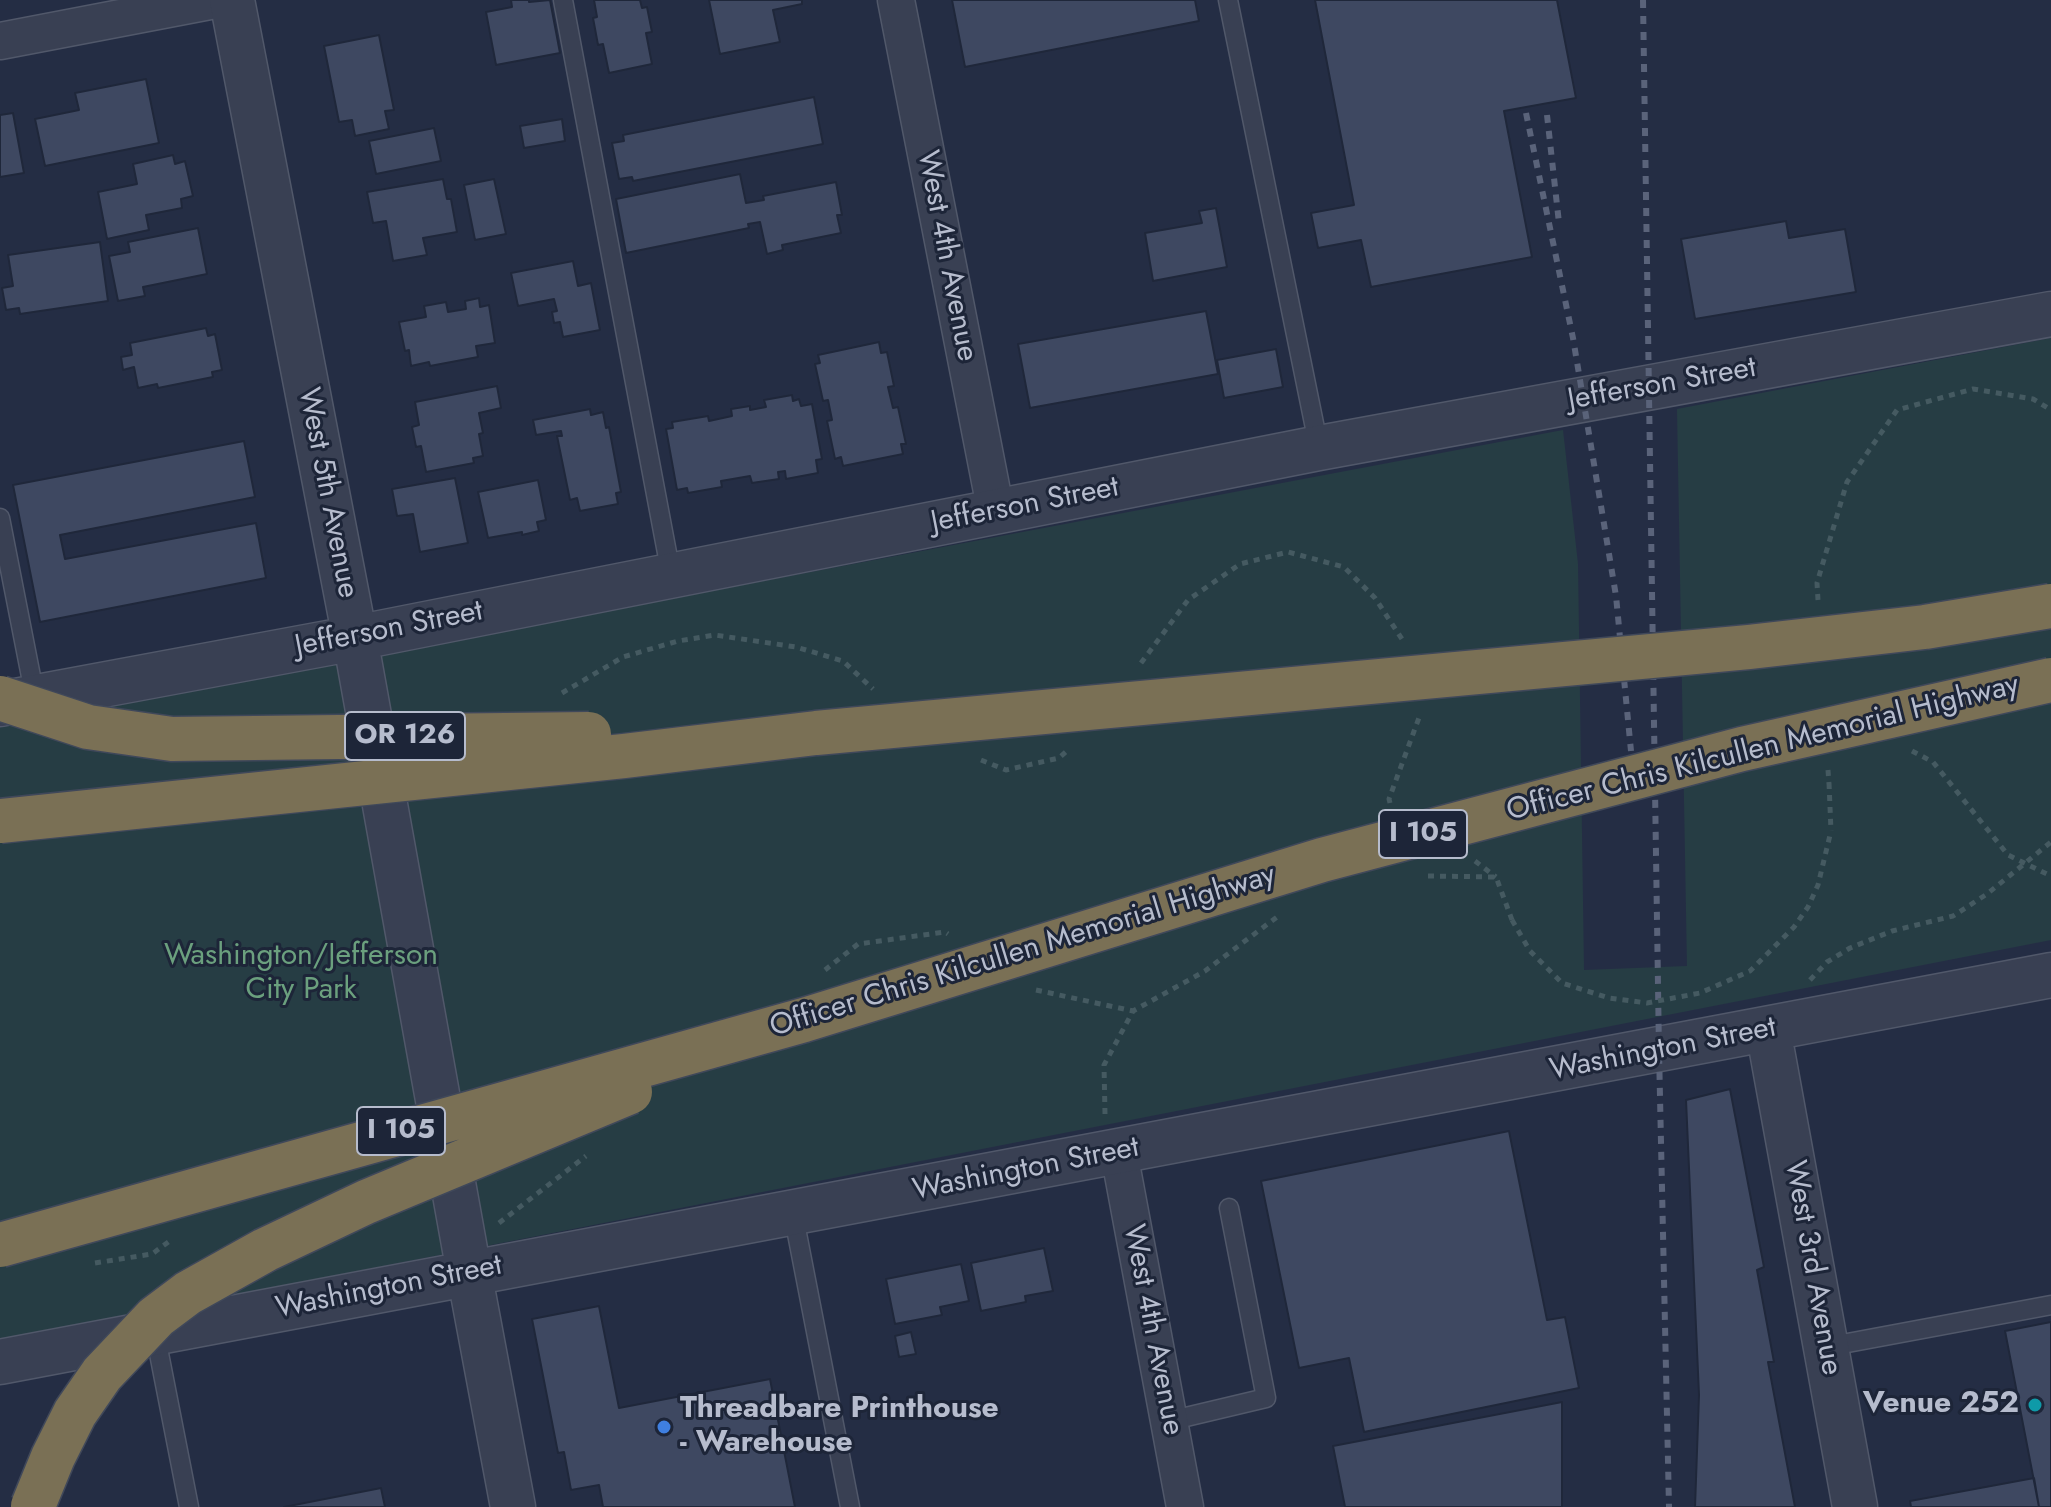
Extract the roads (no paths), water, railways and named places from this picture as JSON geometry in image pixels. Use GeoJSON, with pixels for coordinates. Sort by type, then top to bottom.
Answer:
{"type":"FeatureCollection","features":[{"type":"Feature","properties":{"kind":"highway"},"geometry":{"type":"LineString","coordinates":[[0,821],[816,733],[1733,648],[1925,627],[2051,606]]}},
{"type":"Feature","properties":{"kind":"highway","name":"Officer Chris Kilcullen Memorial Highway"},"geometry":{"type":"LineString","coordinates":[[0,1245],[804,1020],[1322,860],[1742,749],[2051,680]]}},
{"type":"Feature","properties":{"kind":"highway","name":"OR 126"},"geometry":{"type":"LineString","coordinates":[[12,700],[88,727],[172,739],[816,733]]}},
{"type":"Feature","properties":{"kind":"highway"},"geometry":{"type":"LineString","coordinates":[[33,1506],[75,1413],[102,1374],[156,1317],[188,1293],[265,1250],[366,1202],[804,1020]]}},
{"type":"Feature","properties":{"kind":"street"},"geometry":{"type":"LineString","coordinates":[[0,41],[215,0]]}},
{"type":"Feature","properties":{"kind":"street","name":"West 5th Avenue"},"geometry":{"type":"LineString","coordinates":[[232,0],[355,638],[513,1507]]}},
{"type":"Feature","properties":{"kind":"street","name":"West 4th Avenue"},"geometry":{"type":"LineString","coordinates":[[896,0],[996,512]]}},
{"type":"Feature","properties":{"kind":"street","name":"Jefferson Street"},"geometry":{"type":"LineString","coordinates":[[12,700],[355,638],[1319,448],[2051,314]]}},
{"type":"Feature","properties":{"kind":"street","name":"Washington Street"},"geometry":{"type":"LineString","coordinates":[[0,1362],[2051,975]]}},
{"type":"Feature","properties":{"kind":"street","name":"West 3rd Avenue"},"geometry":{"type":"LineString","coordinates":[[1768,1029],[1855,1507]]}},
{"type":"Feature","properties":{"kind":"street","name":"West 4th Avenue"},"geometry":{"type":"LineString","coordinates":[[1119,1153],[1185,1507]]}},
{"type":"Feature","properties":{"kind":"lane"},"geometry":{"type":"LineString","coordinates":[[563,0],[671,574]]}},
{"type":"Feature","properties":{"kind":"lane"},"geometry":{"type":"LineString","coordinates":[[1228,0],[1319,448]]}},
{"type":"Feature","properties":{"kind":"lane"},"geometry":{"type":"LineString","coordinates":[[0,518],[12,700]]}},
{"type":"Feature","properties":{"kind":"lane"},"geometry":{"type":"LineString","coordinates":[[1169,1421],[1266,1398],[1229,1208]]}},
{"type":"Feature","properties":{"kind":"lane"},"geometry":{"type":"LineString","coordinates":[[793,1213],[850,1507]]}},
{"type":"Feature","properties":{"kind":"lane"},"geometry":{"type":"LineString","coordinates":[[1826,1347],[2051,1305]]}},
{"type":"Feature","properties":{"kind":"lane"},"geometry":{"type":"LineString","coordinates":[[155,1333],[189,1507]]}},
{"type":"Feature","properties":{"kind":"railway"},"geometry":{"type":"LineString","coordinates":[[1643,0],[1669,1507]]}},
{"type":"Feature","properties":{"kind":"railway"},"geometry":{"type":"LineString","coordinates":[[1526,113],[1573,338],[1616,596],[1631,751]]}},
{"type":"Feature","properties":{"kind":"railway"},"geometry":{"type":"LineString","coordinates":[[1547,115],[1559,223]]}},
{"type":"Feature","properties":{"kind":"place","name":"Venue 252"},"geometry":{"type":"Point","coordinates":[2035,1405]}},
{"type":"Feature","properties":{"kind":"place","name":"Threadbare Printhouse - Warehouse"},"geometry":{"type":"Point","coordinates":[664,1427]}},
{"type":"Feature","properties":{"kind":"park label","name":"Washington/Jefferson City Park"},"geometry":{"type":"Point","coordinates":[301,974]}}]}
